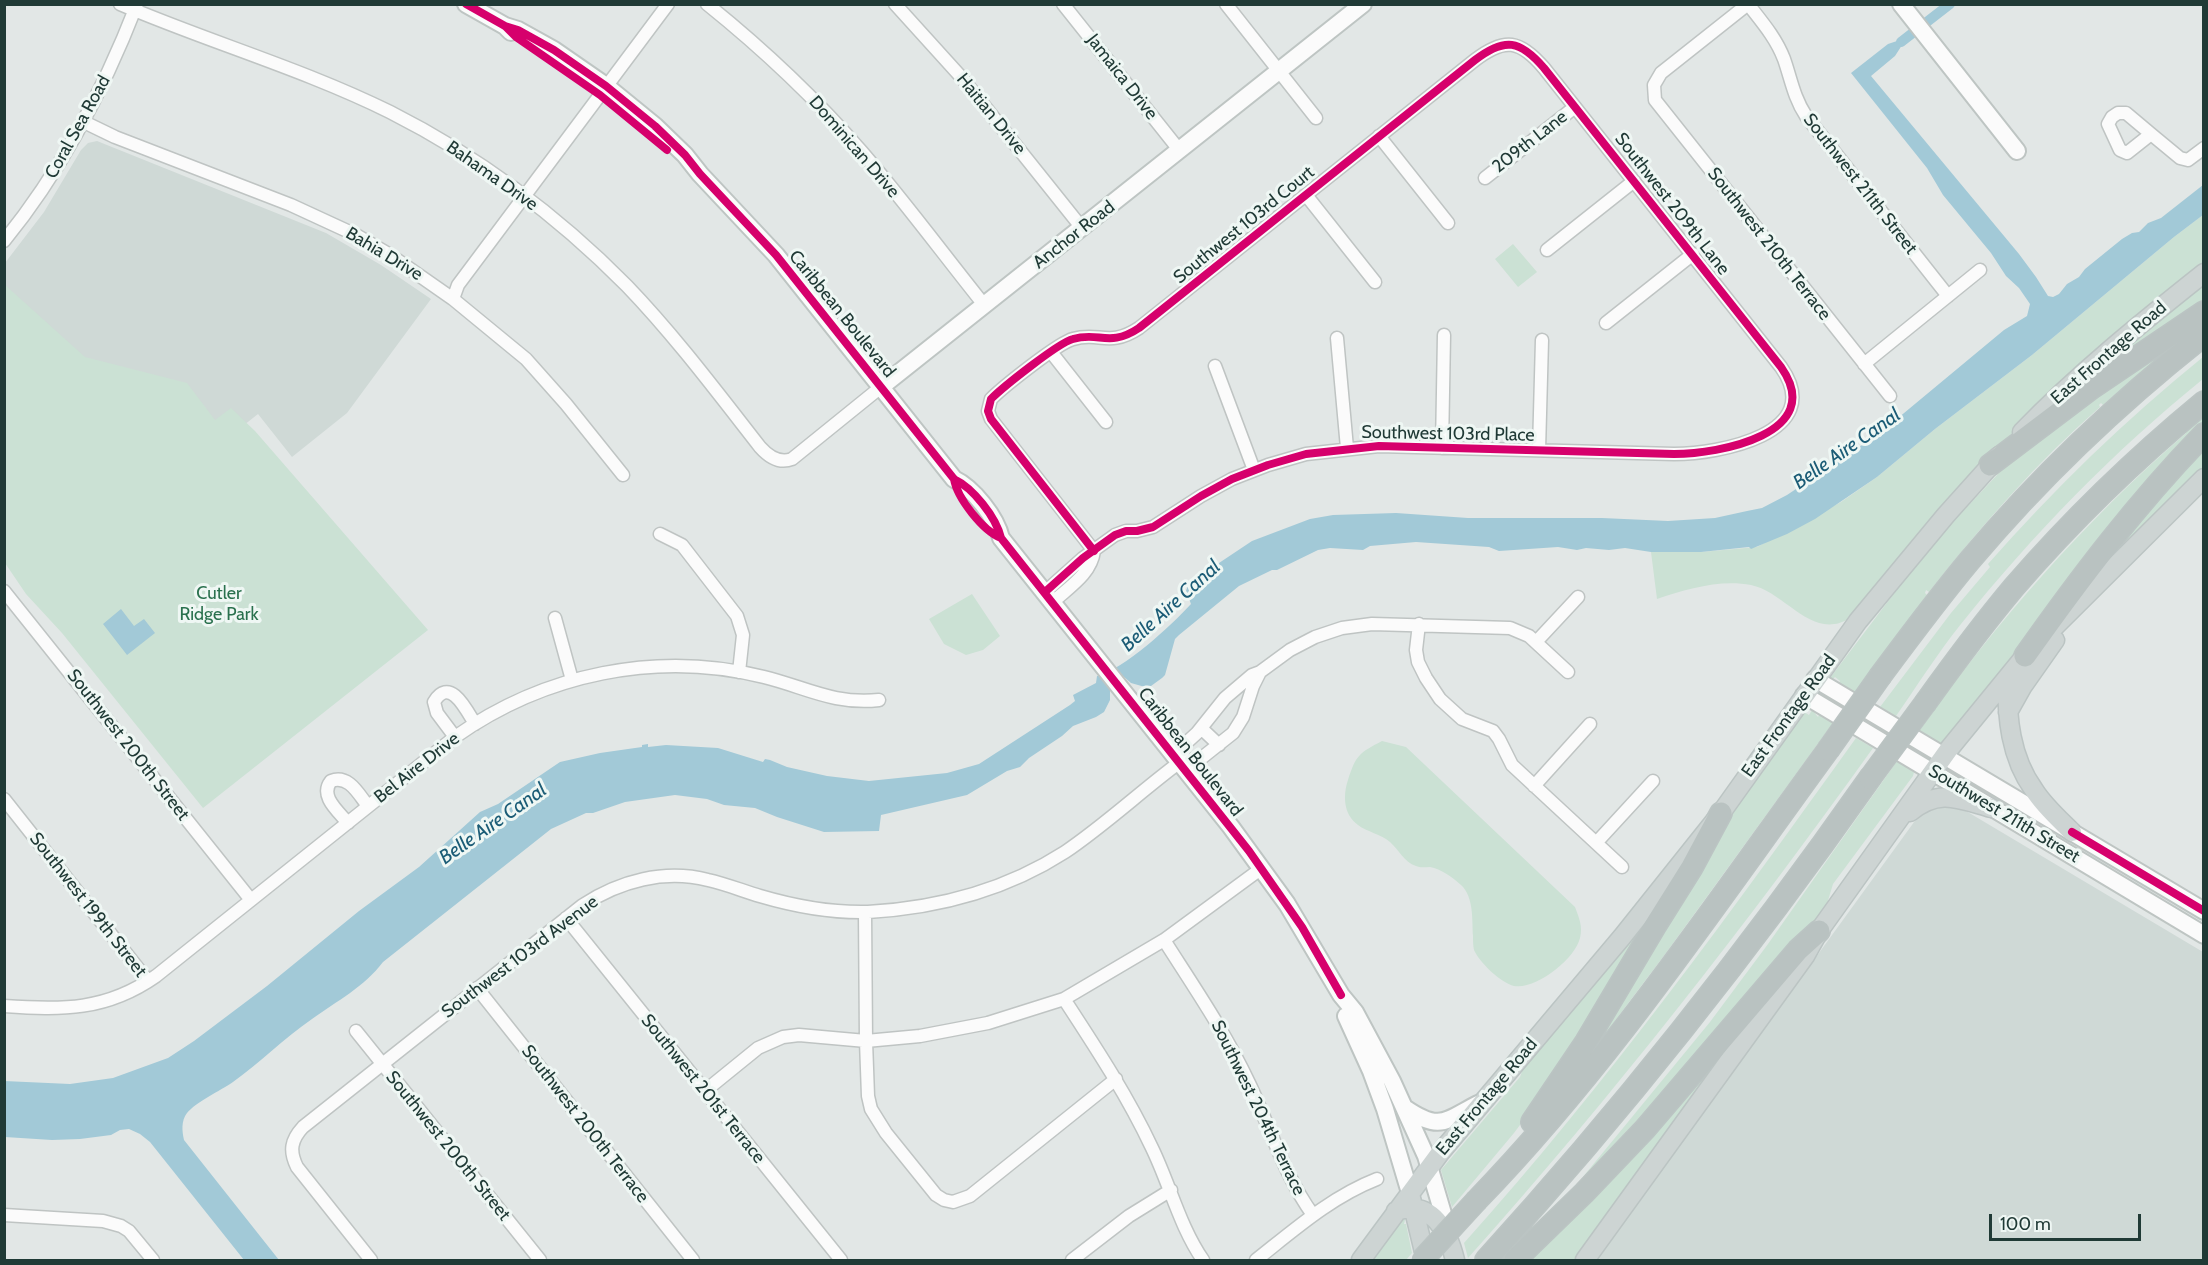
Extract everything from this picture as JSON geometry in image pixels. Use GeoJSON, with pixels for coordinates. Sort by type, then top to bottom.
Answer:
{"type":"FeatureCollection","features":[{"type":"Feature","properties":{"kind":"highway"},"geometry":{"type":"LineString","coordinates":[[1990,465],[2093,387],[2204,312]]}},
{"type":"Feature","properties":{"kind":"highway"},"geometry":{"type":"LineString","coordinates":[[1424,1260],[1551,1118],[1629,1021],[1881,675],[1970,560],[2046,477],[2146,381],[2204,335]]}},
{"type":"Feature","properties":{"kind":"highway"},"geometry":{"type":"LineString","coordinates":[[1486,1260],[1571,1167],[1663,1055],[1811,861],[1968,644],[2014,586],[2064,531],[2117,479],[2204,402]]}},
{"type":"Feature","properties":{"kind":"highway"},"geometry":{"type":"LineString","coordinates":[[2025,656],[2081,576],[2157,484],[2204,434]]}},
{"type":"Feature","properties":{"kind":"highway"},"geometry":{"type":"LineString","coordinates":[[1478,1200],[1586,1042],[1692,867],[1721,813]]}},
{"type":"Feature","properties":{"kind":"highway"},"geometry":{"type":"LineString","coordinates":[[1515,1260],[1636,1139],[1798,950],[1819,932]]}},
{"type":"Feature","properties":{"kind":"main road","name":"East Frontage Road"},"geometry":{"type":"LineString","coordinates":[[1361,1260],[1407,1204],[1429,1167],[1622,937],[1721,813],[1858,621],[1946,515],[1990,465],[2060,394],[2108,351],[2204,273]]}},
{"type":"Feature","properties":{"kind":"main road"},"geometry":{"type":"LineString","coordinates":[[1585,1260],[1799,964],[1819,932],[1944,755],[2025,656],[2105,578],[2170,509],[2204,478]]}},
{"type":"Feature","properties":{"kind":"main road"},"geometry":{"type":"LineString","coordinates":[[2007,714],[2043,654],[2105,578]]}},
{"type":"Feature","properties":{"kind":"main road"},"geometry":{"type":"LineString","coordinates":[[2007,678],[2007,714],[2011,736],[2024,772],[2034,791],[2072,832]]}},
{"type":"Feature","properties":{"kind":"main road"},"geometry":{"type":"LineString","coordinates":[[1899,820],[1924,802],[1942,797],[1957,798],[1991,808]]}},
{"type":"Feature","properties":{"kind":"main road"},"geometry":{"type":"LineString","coordinates":[[1407,1204],[1433,1218],[1450,1238]]}},
{"type":"Feature","properties":{"kind":"main road","name":"Caribbean Boulevard"},"geometry":{"type":"LineString","coordinates":[[1407,1204],[1424,1260]]}},
{"type":"Feature","properties":{"kind":"main road","name":"Caribbean Boulevard"},"geometry":{"type":"LineString","coordinates":[[1450,1238],[1455,1260]]}},
{"type":"Feature","properties":{"kind":"street","name":"Bahama Drive"},"geometry":{"type":"LineString","coordinates":[[120,4],[136,8],[318,81],[389,112],[464,154],[524,196],[568,231],[627,286],[678,344],[764,451],[773,458],[783,461]]}},
{"type":"Feature","properties":{"kind":"street","name":"Caribbean Boulevard"},"geometry":{"type":"LineString","coordinates":[[466,4],[555,50],[603,91],[655,126],[685,155],[776,255],[954,479],[966,485],[979,501],[998,525],[1001,538],[1262,868],[1307,934],[1341,995],[1366,1031],[1405,1108],[1429,1167],[1450,1238]]}},
{"type":"Feature","properties":{"kind":"street"},"geometry":{"type":"LineString","coordinates":[[453,299],[458,285],[668,4]]}},
{"type":"Feature","properties":{"kind":"street","name":"Dominican Drive"},"geometry":{"type":"LineString","coordinates":[[706,4],[797,84],[843,132],[885,180],[985,306]]}},
{"type":"Feature","properties":{"kind":"street","name":"Haitian Drive"},"geometry":{"type":"LineString","coordinates":[[894,4],[963,78],[1082,228]]}},
{"type":"Feature","properties":{"kind":"street","name":"Jamaica Drive"},"geometry":{"type":"LineString","coordinates":[[1063,4],[1180,151]]}},
{"type":"Feature","properties":{"kind":"street"},"geometry":{"type":"LineString","coordinates":[[1226,4],[1316,118]]}},
{"type":"Feature","properties":{"kind":"street","name":"Anchor Road"},"geometry":{"type":"LineString","coordinates":[[783,461],[795,457],[1363,4]]}},
{"type":"Feature","properties":{"kind":"street","name":"Southwest 210th Terrace"},"geometry":{"type":"LineString","coordinates":[[1748,4],[1661,73],[1655,81],[1655,100],[1890,396]]}},
{"type":"Feature","properties":{"kind":"street","name":"Southwest 211th Street"},"geometry":{"type":"LineString","coordinates":[[1748,4],[1777,43],[1794,95],[1806,116],[1948,296]]}},
{"type":"Feature","properties":{"kind":"street"},"geometry":{"type":"LineString","coordinates":[[1901,4],[2017,151]]}},
{"type":"Feature","properties":{"kind":"street","name":"Coral Sea Road"},"geometry":{"type":"LineString","coordinates":[[4,241],[52,175],[84,122],[116,57],[136,8]]}},
{"type":"Feature","properties":{"kind":"street","name":"Southwest 103rd Court"},"geometry":{"type":"LineString","coordinates":[[1095,551],[994,422],[988,407],[995,396],[1071,339],[1086,337],[1109,340],[1133,332],[1492,48],[1502,44],[1512,45]]}},
{"type":"Feature","properties":{"kind":"street","name":"Southwest 209th Lane"},"geometry":{"type":"LineString","coordinates":[[1512,45],[1540,63],[1785,373],[1791,384],[1792,394]]}},
{"type":"Feature","properties":{"kind":"street","name":"209th Lane"},"geometry":{"type":"LineString","coordinates":[[1485,178],[1575,107]]}},
{"type":"Feature","properties":{"kind":"street","name":"Bahia Drive"},"geometry":{"type":"LineString","coordinates":[[84,122],[115,137],[262,193],[327,221],[376,247],[453,299],[533,366],[623,475]]}},
{"type":"Feature","properties":{"kind":"street"},"geometry":{"type":"LineString","coordinates":[[2151,134],[2180,158],[2188,160],[2204,148]]}},
{"type":"Feature","properties":{"kind":"street"},"geometry":{"type":"LineString","coordinates":[[1379,136],[1448,222]]}},
{"type":"Feature","properties":{"kind":"street"},"geometry":{"type":"LineString","coordinates":[[1547,250],[1634,181]]}},
{"type":"Feature","properties":{"kind":"street"},"geometry":{"type":"LineString","coordinates":[[1306,195],[1375,282]]}},
{"type":"Feature","properties":{"kind":"street"},"geometry":{"type":"LineString","coordinates":[[1605,323],[1693,254]]}},
{"type":"Feature","properties":{"kind":"street"},"geometry":{"type":"LineString","coordinates":[[1864,364],[1980,270]]}},
{"type":"Feature","properties":{"kind":"street"},"geometry":{"type":"LineString","coordinates":[[1442,448],[1444,335]]}},
{"type":"Feature","properties":{"kind":"street"},"geometry":{"type":"LineString","coordinates":[[1337,338],[1347,448]]}},
{"type":"Feature","properties":{"kind":"street"},"geometry":{"type":"LineString","coordinates":[[1539,450],[1542,340]]}},
{"type":"Feature","properties":{"kind":"street"},"geometry":{"type":"LineString","coordinates":[[1051,352],[1106,422]]}},
{"type":"Feature","properties":{"kind":"street"},"geometry":{"type":"LineString","coordinates":[[1215,366],[1254,470]]}},
{"type":"Feature","properties":{"kind":"street","name":"Southwest 103rd Place"},"geometry":{"type":"LineString","coordinates":[[1049,597],[1083,558],[1120,532],[1153,527],[1201,496],[1254,470],[1306,454],[1379,446],[1681,454],[1713,452],[1745,443],[1773,430],[1787,414],[1792,394]]}},
{"type":"Feature","properties":{"kind":"street"},"geometry":{"type":"LineString","coordinates":[[660,534],[682,545],[737,616],[743,635],[739,672]]}},
{"type":"Feature","properties":{"kind":"street","name":"Southwest 200th Street"},"geometry":{"type":"LineString","coordinates":[[4,591],[251,900]]}},
{"type":"Feature","properties":{"kind":"street"},"geometry":{"type":"LineString","coordinates":[[1536,642],[1578,597]]}},
{"type":"Feature","properties":{"kind":"street"},"geometry":{"type":"LineString","coordinates":[[555,618],[572,680]]}},
{"type":"Feature","properties":{"kind":"street","name":"Southwest 103rd Avenue"},"geometry":{"type":"LineString","coordinates":[[1180,762],[1186,743],[1225,698],[1252,675],[1260,672],[1298,645],[1342,628],[1372,624],[1419,624],[1510,628],[1524,632],[1568,672]]}},
{"type":"Feature","properties":{"kind":"street"},"geometry":{"type":"LineString","coordinates":[[1419,624],[1416,650],[1418,662],[1445,705],[1462,719],[1493,731],[1508,760],[1622,867]]}},
{"type":"Feature","properties":{"kind":"street","name":"Bel Aire Drive"},"geometry":{"type":"LineString","coordinates":[[4,1006],[56,1009],[86,1006],[115,999],[148,981],[455,737],[522,699],[572,680],[617,670],[654,666],[705,667],[764,677],[838,700],[858,702],[879,700]]}},
{"type":"Feature","properties":{"kind":"street","name":"Southwest 103rd Avenue"},"geometry":{"type":"LineString","coordinates":[[371,1260],[297,1167],[292,1153],[294,1139],[303,1127],[382,1063],[597,896],[637,880],[668,876],[706,879],[797,905],[865,912],[941,903],[981,892],[1017,878],[1071,848],[1180,762],[1199,760],[1219,745],[1233,733],[1240,722],[1260,672]]}},
{"type":"Feature","properties":{"kind":"street","name":"Southwest 211th Street"},"geometry":{"type":"LineString","coordinates":[[1815,679],[2204,911]]}},
{"type":"Feature","properties":{"kind":"street"},"geometry":{"type":"LineString","coordinates":[[455,737],[435,709],[434,702],[437,696],[444,693],[456,695],[476,724]]}},
{"type":"Feature","properties":{"kind":"street","name":"Southwest 211th Street"},"geometry":{"type":"LineString","coordinates":[[1804,695],[2204,935]]}},
{"type":"Feature","properties":{"kind":"street"},"geometry":{"type":"LineString","coordinates":[[1534,786],[1590,724]]}},
{"type":"Feature","properties":{"kind":"street"},"geometry":{"type":"LineString","coordinates":[[1201,728],[1219,745]]}},
{"type":"Feature","properties":{"kind":"street"},"geometry":{"type":"LineString","coordinates":[[348,823],[328,796],[327,789],[332,781],[338,778],[346,780],[368,806]]}},
{"type":"Feature","properties":{"kind":"street"},"geometry":{"type":"LineString","coordinates":[[1596,843],[1653,781]]}},
{"type":"Feature","properties":{"kind":"street","name":"Southwest 199th Street"},"geometry":{"type":"LineString","coordinates":[[4,799],[148,981]]}},
{"type":"Feature","properties":{"kind":"street"},"geometry":{"type":"LineString","coordinates":[[705,1091],[758,1048],[776,1039],[799,1035],[866,1041],[920,1036],[988,1023],[1064,999],[1164,940],[1262,868]]}},
{"type":"Feature","properties":{"kind":"street"},"geometry":{"type":"LineString","coordinates":[[865,912],[868,1096],[874,1116],[933,1192],[948,1201],[959,1202],[970,1196],[1116,1079]]}},
{"type":"Feature","properties":{"kind":"street","name":"Southwest 201st Terrace"},"geometry":{"type":"LineString","coordinates":[[566,918],[841,1260]]}},
{"type":"Feature","properties":{"kind":"street","name":"Southwest 204th Terrace"},"geometry":{"type":"LineString","coordinates":[[1164,940],[1226,1038],[1261,1108],[1292,1182],[1313,1215]]}},
{"type":"Feature","properties":{"kind":"street","name":"Southwest 200th Terrace"},"geometry":{"type":"LineString","coordinates":[[477,988],[693,1260]]}},
{"type":"Feature","properties":{"kind":"street","name":"Caribbean Boulevard"},"geometry":{"type":"LineString","coordinates":[[1341,995],[1346,1017],[1371,1071],[1385,1109],[1407,1204]]}},
{"type":"Feature","properties":{"kind":"street"},"geometry":{"type":"LineString","coordinates":[[1064,999],[1116,1079],[1146,1135],[1191,1239],[1203,1260]]}},
{"type":"Feature","properties":{"kind":"street","name":"Southwest 200th Street"},"geometry":{"type":"LineString","coordinates":[[356,1031],[540,1260]]}},
{"type":"Feature","properties":{"kind":"street"},"geometry":{"type":"LineString","coordinates":[[1405,1108],[1425,1120],[1442,1122],[1455,1118],[1484,1101]]}},
{"type":"Feature","properties":{"kind":"street"},"geometry":{"type":"LineString","coordinates":[[1256,1260],[1313,1215],[1351,1189],[1377,1179]]}},
{"type":"Feature","properties":{"kind":"street"},"geometry":{"type":"LineString","coordinates":[[1072,1260],[1129,1216],[1170,1190]]}},
{"type":"Feature","properties":{"kind":"street"},"geometry":{"type":"LineString","coordinates":[[4,1215],[103,1221],[121,1226],[129,1231],[153,1260]]}},
{"type":"Feature","properties":{"kind":"shaded area"},"geometry":{"type":"Polygon","coordinates":[[[97,141],[326,233],[381,265],[431,299],[347,413],[292,457],[258,414],[31,593],[4,444],[5,263],[44,212],[81,150],[88,143],[97,141]]]}},
{"type":"Feature","properties":{"kind":"shaded area"},"geometry":{"type":"Polygon","coordinates":[[[1943,805],[1961,808],[2203,952],[2203,1260],[1596,1260],[1917,818],[1921,813],[1943,805]]]}},
{"type":"Feature","properties":{"kind":"green space"},"geometry":{"type":"Polygon","coordinates":[[[2203,215],[2203,266],[2037,409],[1998,447],[1850,618],[1836,624],[1823,624],[1799,613],[1764,589],[1740,583],[1704,586],[1657,599],[1651,552],[1701,552],[1757,547],[1841,502],[1877,477],[1935,429],[2032,355],[2203,215]]]}},
{"type":"Feature","properties":{"kind":"green space"},"geometry":{"type":"Polygon","coordinates":[[[1513,244],[1537,272],[1518,287],[1495,259],[1513,244]]]}},
{"type":"Feature","properties":{"kind":"green space"},"geometry":{"type":"Polygon","coordinates":[[[2203,280],[2203,306],[2054,409],[2203,280]]]}},
{"type":"Feature","properties":{"kind":"green space","name":"Cutler Ridge Park"},"geometry":{"type":"Polygon","coordinates":[[[4,284],[85,357],[187,383],[215,420],[231,408],[255,431],[428,630],[203,808],[62,633],[26,594],[5,563],[4,284]]]}},
{"type":"Feature","properties":{"kind":"green space"},"geometry":{"type":"Polygon","coordinates":[[[2203,319],[2103,405],[2101,403],[2100,407],[2010,495],[1929,592],[1926,590],[1927,595],[1855,693],[1839,683],[1840,681],[1835,677],[1830,678],[1911,571],[2011,460],[2203,319]]]}},
{"type":"Feature","properties":{"kind":"green space"},"geometry":{"type":"Polygon","coordinates":[[[2203,357],[2203,379],[2106,464],[2046,526],[1961,624],[1896,716],[1880,707],[1951,613],[1990,567],[1988,564],[2013,536],[2118,430],[2203,357]]]}},
{"type":"Feature","properties":{"kind":"green space"},"geometry":{"type":"Polygon","coordinates":[[[2203,415],[2203,427],[1944,745],[1919,731],[1979,651],[2077,537],[2203,415]]]}},
{"type":"Feature","properties":{"kind":"green space"},"geometry":{"type":"Polygon","coordinates":[[[2203,441],[2203,470],[2065,610],[2203,441]]]}},
{"type":"Feature","properties":{"kind":"green space"},"geometry":{"type":"Polygon","coordinates":[[[972,594],[1000,636],[983,650],[966,655],[944,644],[929,619],[972,594]]]}},
{"type":"Feature","properties":{"kind":"green space"},"geometry":{"type":"Polygon","coordinates":[[[1812,710],[1818,717],[1819,715],[1833,723],[1590,1054],[1709,847],[1750,784],[1804,712],[1809,715],[1812,710]]]}},
{"type":"Feature","properties":{"kind":"green space"},"geometry":{"type":"Polygon","coordinates":[[[1856,738],[1873,748],[1777,879],[1627,1072],[1468,1258],[1464,1243],[1568,1121],[1667,996],[1763,868],[1856,738]]]}},
{"type":"Feature","properties":{"kind":"green space"},"geometry":{"type":"Polygon","coordinates":[[[1382,741],[1406,747],[1575,907],[1581,926],[1580,938],[1571,955],[1553,971],[1523,986],[1514,986],[1497,976],[1474,950],[1470,902],[1461,885],[1438,870],[1412,864],[1386,839],[1353,821],[1347,810],[1345,798],[1351,772],[1359,756],[1382,741]]]}},
{"type":"Feature","properties":{"kind":"green space"},"geometry":{"type":"Polygon","coordinates":[[[1897,761],[1914,772],[1913,776],[1833,884],[1826,907],[1785,960],[1577,1193],[1573,1189],[1710,1022],[1897,761]]]}},
{"type":"Feature","properties":{"kind":"green space"},"geometry":{"type":"Polygon","coordinates":[[[1645,920],[1650,925],[1546,1090],[1514,1133],[1452,1207],[1441,1170],[1520,1077],[1527,1057],[1645,920]]]}},
{"type":"Feature","properties":{"kind":"green space"},"geometry":{"type":"Polygon","coordinates":[[[1758,1005],[1577,1260],[1525,1260],[1758,1005]]]}},
{"type":"Feature","properties":{"kind":"green space"},"geometry":{"type":"Polygon","coordinates":[[[1403,1218],[1412,1253],[1406,1260],[1370,1260],[1403,1218]]]}},
{"type":"Feature","properties":{"kind":"water","name":"Belle Aire Canal"},"geometry":{"type":"Polygon","coordinates":[[[1910,32],[1913,35],[1904,42],[1895,56],[1871,76],[2019,254],[2048,296],[2053,297],[2059,294],[2067,284],[2079,277],[2085,269],[2122,239],[2139,232],[2148,223],[2161,218],[2203,185],[2203,215],[2032,355],[1935,429],[1877,477],[1815,519],[1751,549],[1749,547],[1701,552],[1651,552],[1625,548],[1577,550],[1558,547],[1499,551],[1489,547],[1416,542],[1370,546],[1363,550],[1330,548],[1318,550],[1239,586],[1175,639],[1165,675],[1151,686],[1145,687],[1131,683],[1123,676],[1110,690],[1110,700],[1104,712],[1073,726],[1020,767],[1007,771],[967,795],[881,815],[879,831],[824,832],[755,808],[724,805],[707,799],[675,795],[625,802],[593,813],[586,813],[551,829],[383,962],[359,986],[302,1026],[233,1082],[187,1113],[182,1126],[184,1140],[279,1260],[244,1260],[150,1142],[129,1129],[120,1130],[111,1135],[80,1139],[5,1137],[4,1081],[70,1084],[113,1078],[168,1058],[267,986],[359,911],[419,867],[480,812],[498,804],[560,762],[648,744],[648,747],[666,745],[718,748],[763,762],[765,759],[770,760],[787,767],[827,776],[869,781],[947,773],[979,764],[1070,705],[1075,701],[1073,695],[1096,683],[1097,676],[1120,665],[1147,646],[1191,604],[1186,591],[1189,583],[1252,541],[1310,519],[1333,515],[1396,513],[1468,518],[1602,518],[1668,521],[1715,518],[1762,508],[1787,495],[1880,433],[2004,330],[2027,316],[2030,304],[2019,288],[2006,276],[1991,253],[1943,195],[1927,168],[1851,73],[1888,44],[1900,40],[1910,32]]]}},
{"type":"Feature","properties":{"kind":"water"},"geometry":{"type":"Polygon","coordinates":[[[121,609],[134,626],[144,619],[155,633],[127,655],[103,624],[121,609]]]}},
{"type":"Feature","properties":{"kind":"waterway"},"geometry":{"type":"LineString","coordinates":[[1901,42],[1950,4]]}},
{"type":"Feature","properties":{"kind":"cycle path"},"geometry":{"type":"LineString","coordinates":[[466,4],[505,26],[516,37],[600,95],[667,150]]}},
{"type":"Feature","properties":{"kind":"cycle path"},"geometry":{"type":"LineString","coordinates":[[505,26],[518,30],[554,50],[606,86],[655,126],[685,155],[776,255],[954,479],[969,489],[983,504],[1001,538],[1249,851],[1302,927],[1341,995]]}},
{"type":"Feature","properties":{"kind":"cycle path"},"geometry":{"type":"LineString","coordinates":[[1045,592],[1083,558],[1115,535],[1153,527],[1232,479],[1306,454],[1379,446],[1674,454],[1716,450],[1762,436],[1779,424],[1790,409],[1792,390],[1781,367],[1544,68],[1520,47],[1504,45],[1475,60],[1139,328],[1120,337],[1082,337],[1066,342],[1031,366],[991,399],[988,411],[991,419],[1094,551]]}},
{"type":"Feature","properties":{"kind":"cycle path"},"geometry":{"type":"LineString","coordinates":[[954,479],[960,495],[972,513],[986,528],[1001,538]]}},
{"type":"Feature","properties":{"kind":"cycle path"},"geometry":{"type":"LineString","coordinates":[[2072,832],[2204,911]]}}]}
